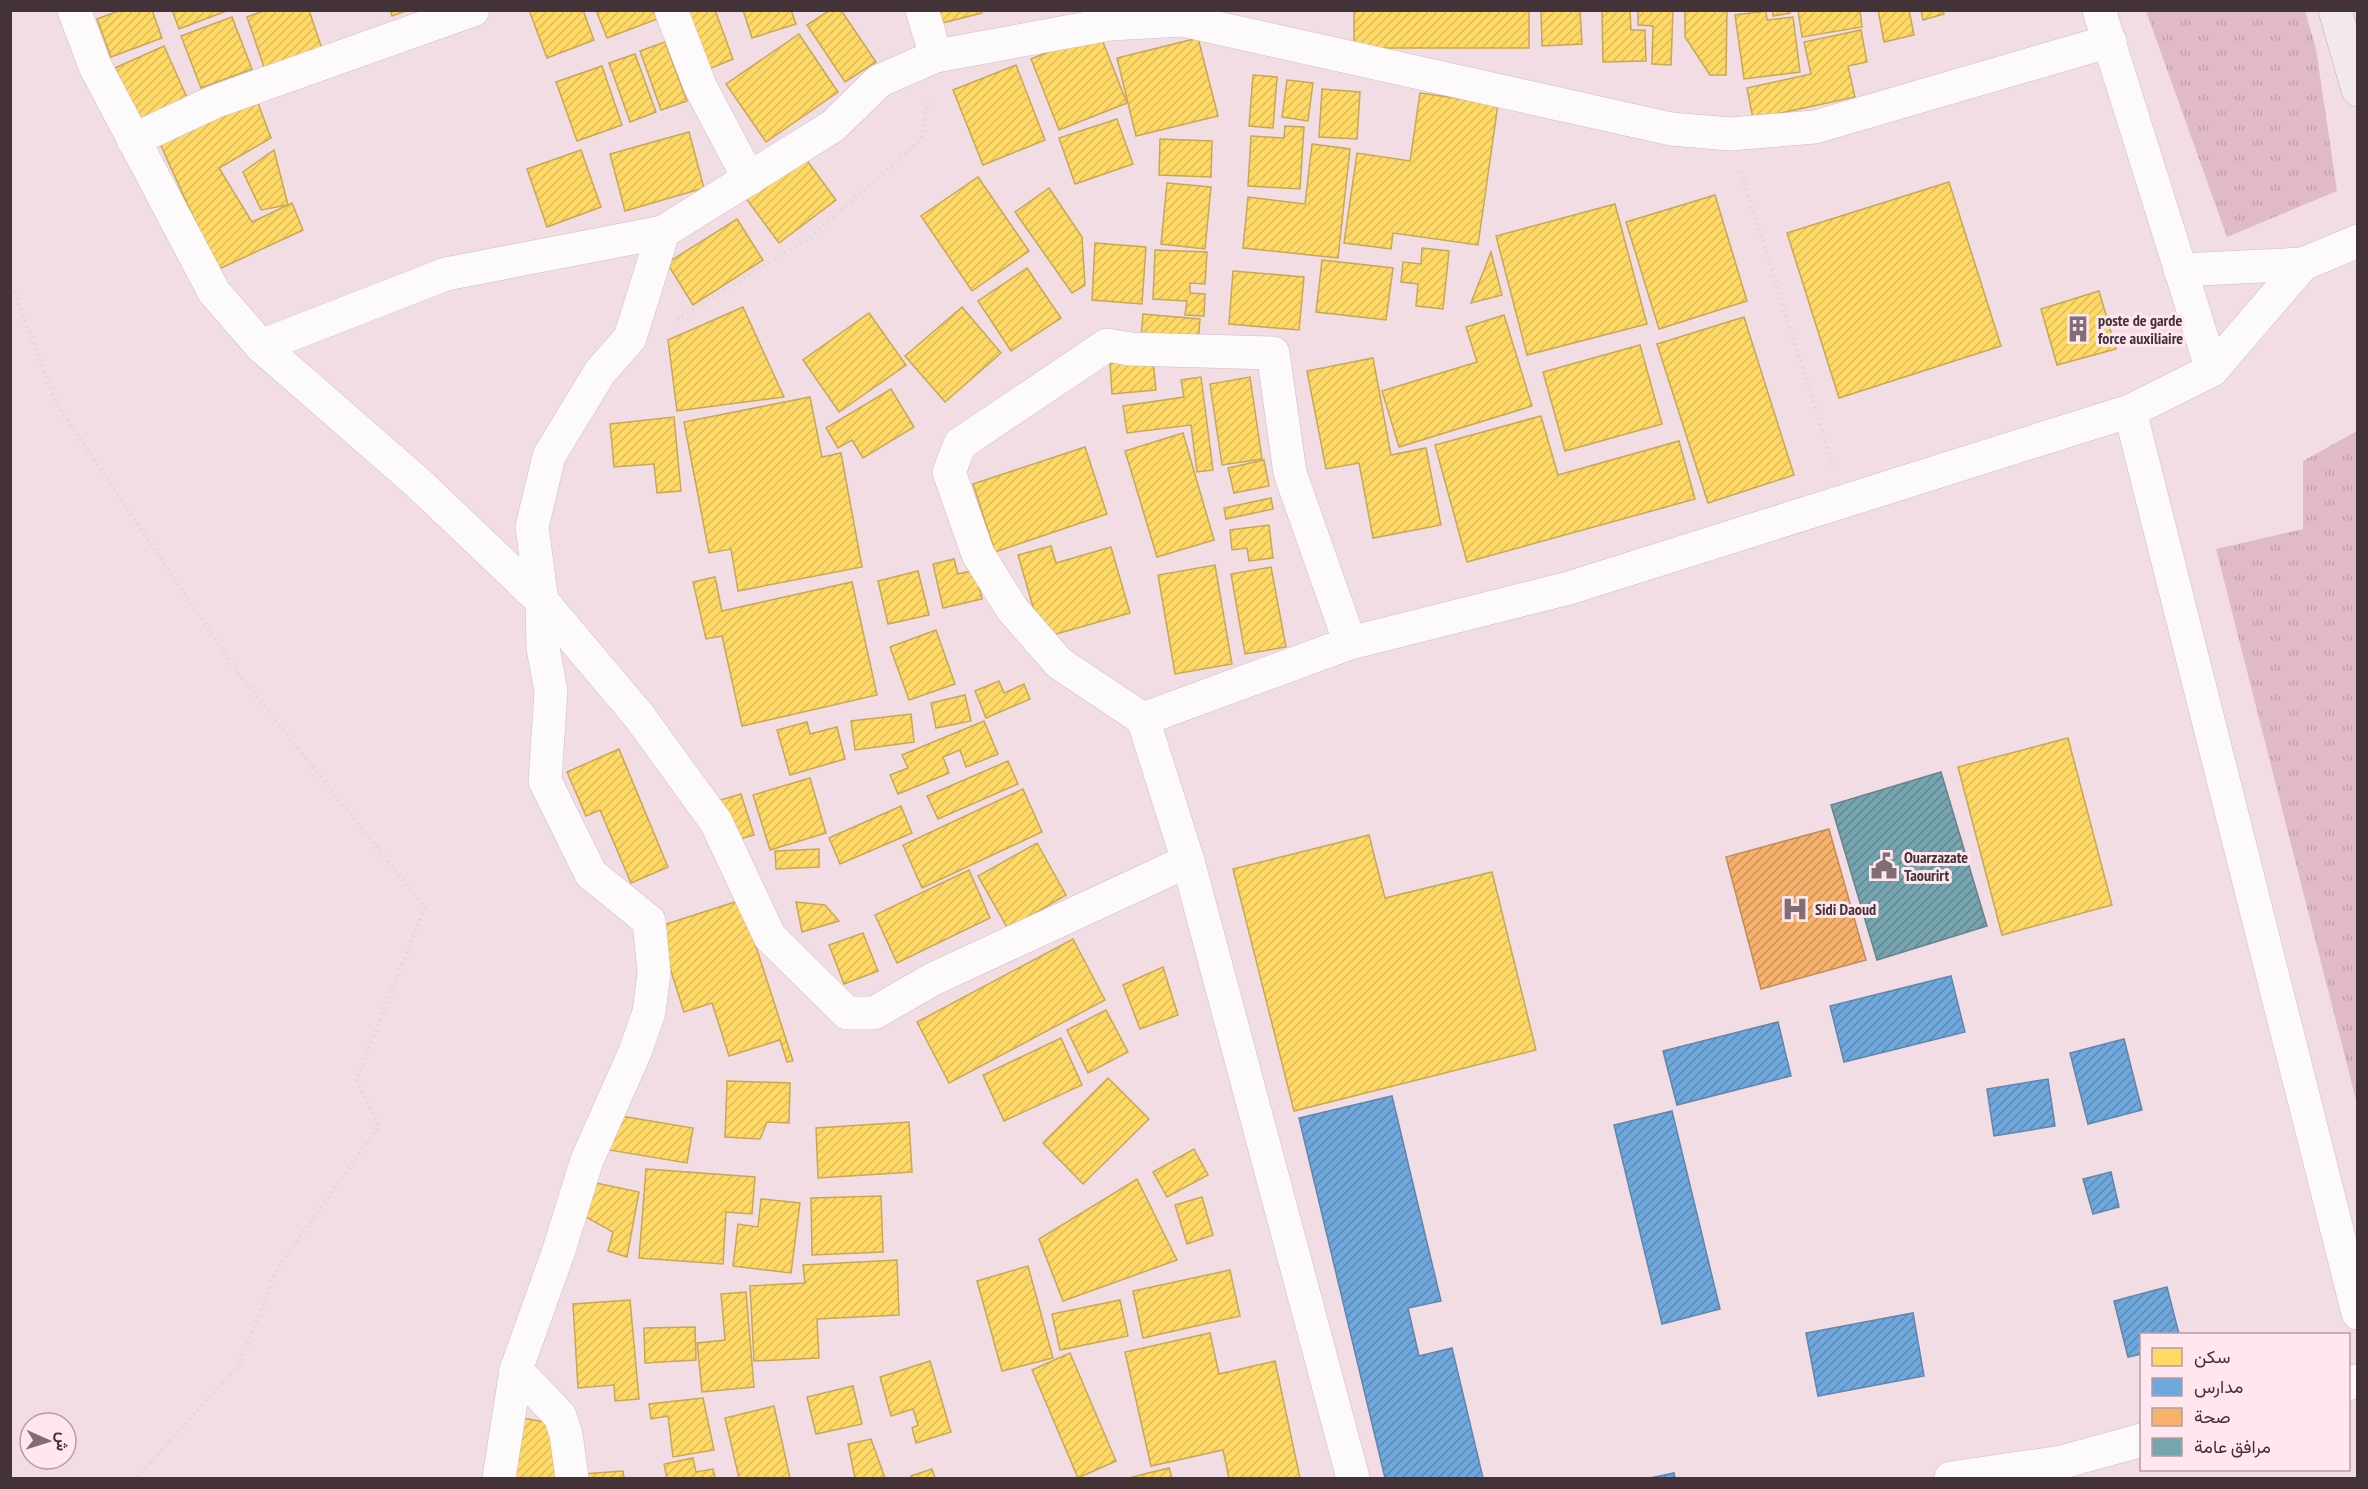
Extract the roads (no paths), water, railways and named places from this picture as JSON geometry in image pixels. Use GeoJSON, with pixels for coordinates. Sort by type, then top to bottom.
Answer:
{"type":"FeatureCollection","features":[{"type":"Feature","properties":{"kind":"main road"},"geometry":{"type":"LineString","coordinates":[[2335,10],[2358,90]]}},
{"type":"Feature","properties":{"kind":"street"},"geometry":{"type":"LineString","coordinates":[[74,10],[95,66],[214,292],[261,346],[417,482],[542,601],[639,716],[716,822],[770,937],[847,1013],[874,1013],[933,979],[1188,861]]}},
{"type":"Feature","properties":{"kind":"street"},"geometry":{"type":"LineString","coordinates":[[672,10],[700,86],[749,179]]}},
{"type":"Feature","properties":{"kind":"street"},"geometry":{"type":"LineString","coordinates":[[922,10],[936,56]]}},
{"type":"Feature","properties":{"kind":"street"},"geometry":{"type":"LineString","coordinates":[[2099,10],[2212,370]]}},
{"type":"Feature","properties":{"kind":"street"},"geometry":{"type":"LineString","coordinates":[[133,140],[214,102],[466,12]]}},
{"type":"Feature","properties":{"kind":"street"},"geometry":{"type":"LineString","coordinates":[[261,346],[446,274],[663,232],[833,126],[879,81],[936,56],[1110,24],[1182,20],[1671,129],[1730,134],[1815,127],[2110,41]]}},
{"type":"Feature","properties":{"kind":"street"},"geometry":{"type":"LineString","coordinates":[[499,1479],[516,1370],[558,1253],[587,1160],[646,1022],[654,973],[649,921],[591,874],[545,781],[551,690],[543,648],[542,601],[532,527],[549,456],[600,372],[630,338],[663,232]]}},
{"type":"Feature","properties":{"kind":"street"},"geometry":{"type":"LineString","coordinates":[[2180,270],[2303,264],[2358,241]]}},
{"type":"Feature","properties":{"kind":"street"},"geometry":{"type":"LineString","coordinates":[[1143,718],[1350,643],[1569,588],[2130,411],[2212,370],[2303,264]]}},
{"type":"Feature","properties":{"kind":"street"},"geometry":{"type":"LineString","coordinates":[[1350,643],[1290,473],[1273,354],[1130,349],[1107,345],[960,444],[948,472],[978,554],[1012,609],[1059,663],[1143,718],[1188,861],[1353,1479]]}},
{"type":"Feature","properties":{"kind":"street"},"geometry":{"type":"LineString","coordinates":[[2130,411],[2358,1313]]}},
{"type":"Feature","properties":{"kind":"street"},"geometry":{"type":"LineString","coordinates":[[516,1370],[560,1416],[566,1434],[572,1479]]}},
{"type":"Feature","properties":{"kind":"street"},"geometry":{"type":"LineString","coordinates":[[1951,1479],[2056,1470],[2140,1441]]}},
{"type":"Feature","properties":{"kind":"place","name":"poste de garde force auxiliaire"},"geometry":{"type":"Point","coordinates":[2078,329]}},
{"type":"Feature","properties":{"kind":"place","name":"Ouarzazate Taourirt"},"geometry":{"type":"Point","coordinates":[1884,866]}},
{"type":"Feature","properties":{"kind":"place","name":"Sidi Daoud"},"geometry":{"type":"Point","coordinates":[1795,909]}}]}
